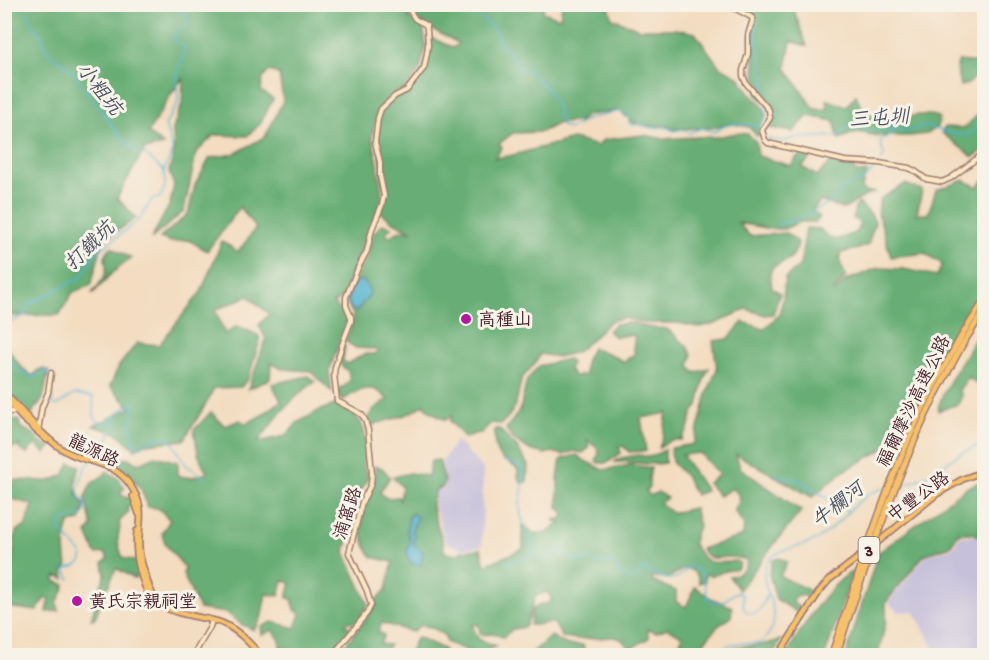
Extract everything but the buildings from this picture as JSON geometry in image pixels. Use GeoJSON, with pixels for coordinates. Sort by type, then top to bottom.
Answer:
{"type":"FeatureCollection","features":[{"type":"Feature","properties":{"kind":"highway","name":"福爾摩沙高速公路"},"geometry":{"type":"LineString","coordinates":[[831,656],[884,514],[934,391],[962,335],[984,301]]}},
{"type":"Feature","properties":{"kind":"highway","name":"福爾摩沙高速公路"},"geometry":{"type":"LineString","coordinates":[[934,391],[984,311]]}},
{"type":"Feature","properties":{"kind":"highway","name":"福爾摩沙高速公路"},"geometry":{"type":"LineString","coordinates":[[836,656],[852,601]]}},
{"type":"Feature","properties":{"kind":"main road"},"geometry":{"type":"LineString","coordinates":[[4,392],[18,410]]}},
{"type":"Feature","properties":{"kind":"main road"},"geometry":{"type":"LineString","coordinates":[[4,397],[62,449],[90,462],[108,465],[131,485],[142,514],[139,551],[154,597],[163,606],[172,610],[228,626],[239,633],[259,656]]}},
{"type":"Feature","properties":{"kind":"main road","name":"中豐公路"},"geometry":{"type":"LineString","coordinates":[[780,656],[819,592],[829,580],[906,522],[937,494],[954,484],[984,472]]}},
{"type":"Feature","properties":{"kind":"street"},"geometry":{"type":"LineString","coordinates":[[415,4],[426,4]]}},
{"type":"Feature","properties":{"kind":"street","name":"湳窩路"},"geometry":{"type":"LineString","coordinates":[[332,656],[367,613],[371,604],[368,591],[349,553],[362,502],[372,478],[368,430],[362,415],[338,401],[334,374],[351,321],[345,301],[367,251],[372,229],[383,202],[381,165],[375,142],[379,114],[381,109],[395,96],[407,90],[423,68],[427,53],[427,29],[411,14],[411,9],[415,4]]}},
{"type":"Feature","properties":{"kind":"street"},"geometry":{"type":"LineString","coordinates":[[733,4],[734,8],[753,20],[748,35],[748,54],[743,76],[751,90],[769,110],[770,118],[762,130],[768,143],[845,161],[909,168],[926,179],[942,182],[951,178],[984,153]]}},
{"type":"Feature","properties":{"kind":"street"},"geometry":{"type":"LineString","coordinates":[[38,429],[51,375]]}},
{"type":"Feature","properties":{"kind":"street"},"geometry":{"type":"LineString","coordinates":[[4,414],[18,410]]}},
{"type":"Feature","properties":{"kind":"street"},"geometry":{"type":"LineString","coordinates":[[194,656],[212,622]]}},
{"type":"Feature","properties":{"kind":"shaded area"},"geometry":{"type":"Polygon","coordinates":[[[456,440],[483,469],[482,546],[462,549],[446,542],[434,505],[437,490],[443,490],[446,481],[442,462],[456,440]]]}},
{"type":"Feature","properties":{"kind":"shaded area"},"geometry":{"type":"Polygon","coordinates":[[[960,536],[975,536],[984,542],[984,655],[938,655],[914,611],[899,612],[888,603],[926,556],[952,548],[960,536]]]}},
{"type":"Feature","properties":{"kind":"green space"},"geometry":{"type":"Polygon","coordinates":[[[430,4],[544,5],[543,12],[560,18],[562,5],[609,5],[612,18],[639,29],[675,29],[695,33],[719,66],[739,77],[765,109],[766,118],[759,129],[761,135],[757,136],[749,127],[732,124],[712,128],[673,129],[667,126],[645,126],[632,122],[620,111],[586,115],[579,122],[559,123],[541,132],[513,133],[499,144],[502,147],[495,158],[573,139],[598,146],[603,140],[643,135],[665,139],[716,137],[737,133],[748,134],[756,142],[758,156],[791,166],[802,154],[811,157],[802,167],[817,176],[832,161],[851,165],[857,173],[867,172],[862,186],[864,192],[876,192],[842,209],[821,201],[812,211],[820,217],[816,222],[800,222],[784,229],[738,223],[750,236],[786,233],[798,242],[793,256],[773,267],[770,273],[772,288],[780,293],[773,314],[765,315],[746,309],[715,324],[698,327],[678,323],[645,323],[624,318],[610,321],[576,352],[558,357],[540,354],[535,364],[523,377],[515,405],[507,418],[501,424],[491,423],[481,433],[465,438],[450,421],[452,415],[446,420],[428,410],[424,404],[405,415],[370,426],[367,419],[374,409],[388,399],[372,389],[358,391],[343,401],[339,398],[339,388],[345,386],[350,380],[348,371],[340,365],[341,350],[345,347],[343,361],[348,364],[364,354],[376,354],[377,351],[356,348],[345,341],[353,315],[347,303],[347,297],[366,259],[372,235],[382,224],[392,227],[386,232],[388,237],[402,230],[413,232],[380,212],[386,197],[377,134],[380,114],[384,107],[395,98],[406,94],[424,69],[429,51],[429,37],[454,48],[458,43],[426,26],[411,11],[414,5],[428,7],[430,4]]]}},
{"type":"Feature","properties":{"kind":"green space"},"geometry":{"type":"Polygon","coordinates":[[[4,5],[410,5],[409,18],[423,26],[426,45],[420,69],[404,91],[395,92],[378,110],[372,136],[382,198],[342,298],[333,303],[348,318],[329,372],[332,392],[310,371],[282,369],[271,363],[270,379],[248,389],[266,339],[259,325],[269,314],[248,296],[215,310],[225,334],[237,326],[258,335],[260,340],[248,379],[241,387],[214,388],[184,440],[147,444],[135,449],[117,433],[93,426],[131,408],[110,386],[119,366],[137,343],[159,345],[201,292],[222,241],[238,252],[256,228],[240,207],[207,251],[189,240],[171,242],[160,238],[188,214],[195,185],[210,158],[234,154],[265,137],[283,101],[279,74],[269,71],[263,78],[261,91],[273,99],[260,124],[247,136],[214,135],[196,153],[184,211],[151,239],[170,204],[174,185],[169,172],[174,154],[173,128],[182,104],[183,78],[148,133],[163,145],[144,150],[117,198],[136,218],[103,241],[91,285],[73,292],[59,315],[5,316],[4,5]]]}},
{"type":"Feature","properties":{"kind":"green space"},"geometry":{"type":"Polygon","coordinates":[[[737,5],[792,5],[807,46],[791,41],[786,68],[814,109],[828,109],[827,100],[847,106],[856,95],[864,112],[889,124],[907,117],[926,115],[939,117],[938,127],[927,134],[879,136],[857,132],[839,139],[834,121],[808,116],[793,132],[766,127],[773,117],[768,105],[757,95],[752,40],[753,15],[737,5]]]}},
{"type":"Feature","properties":{"kind":"green space"},"geometry":{"type":"Polygon","coordinates":[[[959,61],[978,63],[984,61],[984,77],[975,77],[968,84],[960,86],[956,66],[959,61]]]}},
{"type":"Feature","properties":{"kind":"green space"},"geometry":{"type":"Polygon","coordinates":[[[984,102],[984,150],[973,157],[942,133],[945,127],[964,128],[982,111],[981,106],[984,102]]]}},
{"type":"Feature","properties":{"kind":"green space"},"geometry":{"type":"Polygon","coordinates":[[[964,180],[977,187],[984,180],[984,289],[941,359],[902,439],[842,472],[812,497],[736,454],[740,468],[801,511],[739,590],[729,576],[741,571],[747,560],[734,557],[711,558],[701,549],[743,536],[744,525],[734,510],[740,497],[733,488],[719,496],[708,483],[719,475],[700,453],[682,455],[706,491],[695,495],[686,477],[672,462],[671,448],[694,444],[707,394],[717,369],[713,341],[728,339],[743,322],[764,329],[779,315],[785,278],[800,265],[806,228],[820,229],[833,239],[857,232],[860,223],[853,218],[855,208],[859,203],[875,222],[868,245],[841,253],[839,260],[846,276],[834,290],[835,292],[845,281],[878,268],[904,269],[937,276],[942,264],[925,253],[891,257],[878,213],[880,199],[905,184],[922,190],[917,214],[928,214],[936,190],[964,180]]]}},
{"type":"Feature","properties":{"kind":"green space"},"geometry":{"type":"Polygon","coordinates":[[[111,247],[131,258],[110,275],[93,294],[105,274],[105,257],[111,247]]]}},
{"type":"Feature","properties":{"kind":"green space"},"geometry":{"type":"Polygon","coordinates":[[[633,323],[667,329],[686,345],[692,355],[689,366],[695,373],[709,368],[698,406],[693,412],[682,440],[671,440],[659,448],[667,413],[641,418],[646,451],[629,452],[623,446],[619,447],[621,453],[607,463],[596,461],[599,453],[597,448],[587,440],[589,448],[583,453],[574,451],[563,455],[552,452],[544,454],[530,450],[513,439],[506,429],[520,410],[527,380],[539,366],[568,359],[571,362],[569,370],[574,376],[585,375],[585,362],[592,348],[624,362],[635,353],[633,349],[635,336],[615,337],[608,331],[615,324],[633,323]]]}},
{"type":"Feature","properties":{"kind":"green space"},"geometry":{"type":"Polygon","coordinates":[[[984,324],[982,388],[968,377],[959,390],[962,396],[958,404],[938,411],[950,381],[984,324]]]}},
{"type":"Feature","properties":{"kind":"green space"},"geometry":{"type":"Polygon","coordinates":[[[4,342],[28,373],[33,376],[38,370],[49,371],[43,398],[31,416],[5,386],[4,342]]]}},
{"type":"Feature","properties":{"kind":"green space"},"geometry":{"type":"Polygon","coordinates":[[[308,376],[315,382],[291,402],[258,442],[286,436],[297,423],[320,410],[335,405],[355,415],[364,430],[366,448],[364,470],[369,472],[368,479],[360,492],[345,552],[368,604],[360,618],[355,622],[347,622],[345,625],[352,628],[329,655],[290,655],[287,647],[280,648],[280,640],[273,630],[262,635],[261,627],[272,622],[296,628],[300,613],[295,610],[292,599],[287,598],[291,583],[283,581],[279,596],[266,594],[261,619],[254,630],[241,624],[227,613],[199,609],[183,574],[185,568],[165,544],[162,533],[170,520],[158,508],[148,507],[141,489],[127,471],[110,462],[128,458],[138,464],[155,456],[178,462],[178,475],[181,476],[192,477],[207,473],[198,454],[194,430],[211,412],[225,426],[240,420],[246,424],[281,401],[272,384],[308,376]]]}},
{"type":"Feature","properties":{"kind":"green space"},"geometry":{"type":"Polygon","coordinates":[[[15,419],[19,421],[20,427],[34,434],[39,442],[51,447],[45,453],[35,444],[27,454],[18,448],[19,445],[5,451],[5,423],[15,419]]]}},
{"type":"Feature","properties":{"kind":"green space"},"geometry":{"type":"Polygon","coordinates":[[[495,429],[499,429],[518,449],[528,465],[527,482],[522,484],[518,477],[518,470],[499,455],[495,443],[495,429]]]}},
{"type":"Feature","properties":{"kind":"green space"},"geometry":{"type":"Polygon","coordinates":[[[665,450],[665,463],[615,462],[621,458],[639,455],[650,457],[665,450]]]}},
{"type":"Feature","properties":{"kind":"green space"},"geometry":{"type":"Polygon","coordinates":[[[577,455],[603,470],[630,465],[651,468],[649,487],[646,490],[650,496],[658,492],[667,498],[660,503],[672,513],[694,508],[699,526],[693,544],[702,557],[710,562],[736,561],[740,564],[737,569],[710,576],[705,575],[705,581],[699,583],[695,572],[685,568],[668,578],[652,577],[652,581],[676,591],[676,602],[686,607],[695,587],[711,598],[732,607],[731,617],[717,627],[704,642],[708,651],[707,655],[673,655],[682,636],[668,628],[656,632],[647,629],[649,638],[630,649],[621,639],[614,637],[578,639],[562,637],[554,623],[530,625],[533,610],[540,604],[547,604],[552,599],[547,592],[536,596],[525,627],[513,629],[503,637],[493,634],[481,635],[478,624],[472,625],[478,639],[496,646],[473,653],[446,642],[445,636],[433,628],[421,625],[412,632],[382,623],[378,632],[384,635],[380,644],[389,645],[385,655],[338,656],[365,620],[377,599],[386,590],[393,562],[372,557],[361,531],[363,508],[375,476],[375,466],[382,468],[390,477],[380,492],[386,498],[398,497],[400,500],[402,487],[393,477],[410,473],[428,476],[431,461],[439,460],[445,481],[442,488],[436,489],[432,503],[444,552],[455,555],[463,551],[481,549],[485,565],[523,549],[522,525],[532,533],[546,533],[561,524],[554,520],[563,518],[564,514],[558,507],[561,459],[577,455]]]}},
{"type":"Feature","properties":{"kind":"green space"},"geometry":{"type":"Polygon","coordinates":[[[70,463],[80,466],[76,491],[85,506],[80,521],[70,523],[66,534],[67,567],[63,571],[65,579],[56,576],[55,581],[65,585],[57,603],[59,611],[47,612],[49,598],[44,599],[37,611],[6,607],[16,531],[25,527],[33,505],[5,497],[5,486],[12,487],[14,480],[50,481],[64,475],[70,463]]]}},
{"type":"Feature","properties":{"kind":"green space"},"geometry":{"type":"Polygon","coordinates":[[[107,471],[119,479],[125,488],[121,491],[122,496],[132,499],[134,503],[127,508],[129,511],[119,522],[118,540],[123,558],[136,561],[139,573],[135,579],[116,568],[95,618],[91,619],[105,575],[103,563],[108,559],[105,553],[96,554],[87,533],[92,526],[85,497],[91,484],[107,471]]]}},
{"type":"Feature","properties":{"kind":"green space"},"geometry":{"type":"Polygon","coordinates":[[[984,480],[984,540],[973,533],[959,533],[950,546],[924,555],[886,602],[886,621],[878,655],[846,655],[878,553],[956,495],[984,480]]]}},
{"type":"Feature","properties":{"kind":"green space"},"geometry":{"type":"Polygon","coordinates":[[[779,558],[787,562],[780,576],[814,593],[810,597],[797,595],[792,602],[804,610],[800,614],[776,599],[769,574],[773,560],[779,558]]]}},
{"type":"Feature","properties":{"kind":"green space"},"geometry":{"type":"Polygon","coordinates":[[[854,571],[825,655],[786,655],[825,597],[844,577],[854,571]]]}},
{"type":"Feature","properties":{"kind":"green space"},"geometry":{"type":"Polygon","coordinates":[[[551,636],[567,645],[583,645],[586,655],[536,655],[533,652],[551,636]]]}},
{"type":"Feature","properties":{"kind":"green space"},"geometry":{"type":"Polygon","coordinates":[[[417,637],[444,649],[441,655],[406,655],[417,637]]]}},
{"type":"Feature","properties":{"kind":"green space"},"geometry":{"type":"Polygon","coordinates":[[[781,640],[775,651],[761,651],[754,655],[738,652],[734,656],[727,655],[725,651],[733,648],[781,640]]]}},
{"type":"Feature","properties":{"kind":"water"},"geometry":{"type":"Polygon","coordinates":[[[360,280],[366,283],[370,294],[356,312],[350,305],[349,296],[353,287],[360,280]]]}},
{"type":"Feature","properties":{"kind":"water"},"geometry":{"type":"Polygon","coordinates":[[[412,513],[417,517],[412,531],[415,536],[413,544],[423,551],[421,565],[413,564],[408,559],[407,550],[410,540],[407,530],[412,513]]]}},
{"type":"Feature","properties":{"kind":"waterway","name":"打鐵坑"},"geometry":{"type":"LineString","coordinates":[[4,325],[23,316],[29,304],[82,277],[99,251],[140,219],[152,199],[160,198],[165,186],[164,170],[173,151],[165,125],[178,103],[177,76],[185,48],[174,39],[176,32],[186,24],[185,15],[175,4]]}},
{"type":"Feature","properties":{"kind":"waterway","name":"三屯圳"},"geometry":{"type":"LineString","coordinates":[[736,4],[755,18],[765,86],[765,102]]}},
{"type":"Feature","properties":{"kind":"waterway","name":"小粗坑"},"geometry":{"type":"LineString","coordinates":[[27,12],[34,28],[40,33],[46,50],[71,70],[121,137],[163,170]]}},
{"type":"Feature","properties":{"kind":"waterway"},"geometry":{"type":"LineString","coordinates":[[482,18],[496,33],[516,64],[535,76],[549,92],[562,126],[570,129],[587,119],[620,111],[627,114],[629,123],[633,125],[641,124],[650,128],[666,127],[674,131],[683,129],[689,133],[702,128],[714,132],[724,126],[734,124],[760,126]]}},
{"type":"Feature","properties":{"kind":"waterway","name":"三屯圳"},"geometry":{"type":"LineString","coordinates":[[763,138],[759,128],[767,116],[765,108]]}},
{"type":"Feature","properties":{"kind":"waterway","name":"三屯圳"},"geometry":{"type":"LineString","coordinates":[[767,139],[784,141],[795,138],[836,136],[847,128],[874,131],[891,128],[906,131],[926,126],[953,134],[967,135],[984,118]]}},
{"type":"Feature","properties":{"kind":"waterway"},"geometry":{"type":"LineString","coordinates":[[881,161],[884,155],[880,141],[892,135],[894,130]]}},
{"type":"Feature","properties":{"kind":"waterway"},"geometry":{"type":"LineString","coordinates":[[778,224],[793,221],[828,204],[849,185],[862,182],[878,165]]}},
{"type":"Feature","properties":{"kind":"waterway"},"geometry":{"type":"LineString","coordinates":[[4,351],[9,359],[31,378],[47,371],[49,375]]}},
{"type":"Feature","properties":{"kind":"waterway"},"geometry":{"type":"LineString","coordinates":[[51,379],[52,404],[58,405],[75,394],[93,397],[94,417],[101,424],[115,416],[115,422],[106,444],[85,468],[78,489],[79,496],[87,508],[82,517],[63,520],[60,526],[61,531],[82,554],[82,561],[65,570],[70,579]]}},
{"type":"Feature","properties":{"kind":"waterway"},"geometry":{"type":"LineString","coordinates":[[115,416],[134,403],[131,426],[134,446],[139,448],[154,438],[170,438],[186,465],[205,478]]}},
{"type":"Feature","properties":{"kind":"waterway","name":"牛欄河"},"geometry":{"type":"LineString","coordinates":[[899,484],[923,478],[961,454],[984,445]]}},
{"type":"Feature","properties":{"kind":"waterway"},"geometry":{"type":"LineString","coordinates":[[504,461],[517,465],[523,472],[520,511],[535,555],[540,559],[548,559],[557,550],[578,562],[587,559],[598,563],[612,563],[622,576],[634,580],[644,568],[667,579],[677,578],[688,567],[694,568],[702,573],[708,599],[721,603],[737,592],[742,595],[744,609],[750,614],[759,610],[768,593]]}},
{"type":"Feature","properties":{"kind":"waterway"},"geometry":{"type":"LineString","coordinates":[[777,475],[799,480],[847,511]]}},
{"type":"Feature","properties":{"kind":"waterway","name":"牛欄河"},"geometry":{"type":"LineString","coordinates":[[714,656],[725,647],[736,643],[761,643],[770,632],[774,613],[764,575],[766,565],[773,556],[783,550],[819,538],[868,495],[888,487]]}},
{"type":"Feature","properties":{"kind":"waterway"},"geometry":{"type":"LineString","coordinates":[[505,563],[526,559],[534,552]]}},
{"type":"Feature","properties":{"kind":"place","name":"高種山"},"geometry":{"type":"Point","coordinates":[466,319]}},
{"type":"Feature","properties":{"kind":"place","name":"黃氏宗親祠堂"},"geometry":{"type":"Point","coordinates":[77,601]}}]}
